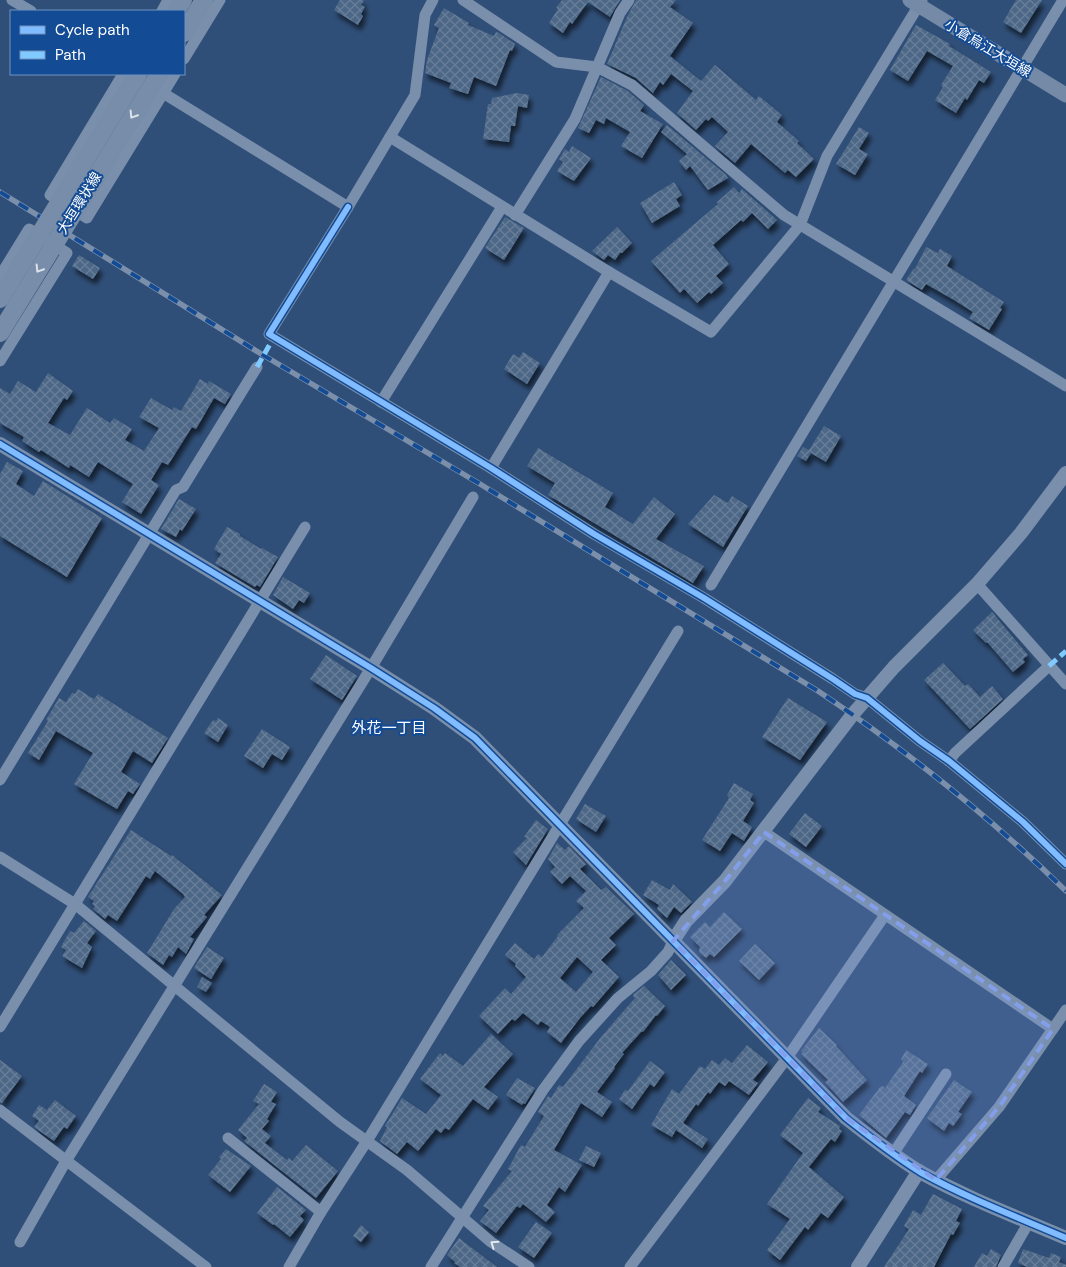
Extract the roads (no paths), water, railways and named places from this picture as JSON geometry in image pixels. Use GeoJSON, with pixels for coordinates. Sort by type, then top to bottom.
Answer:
{"type":"FeatureCollection","features":[{"type":"Feature","properties":{"kind":"main road"},"geometry":{"type":"LineString","coordinates":[[188,26],[204,0]]}},
{"type":"Feature","properties":{"kind":"main road","name":"小倉烏江大垣線"},"geometry":{"type":"LineString","coordinates":[[917,2],[1066,96]]}},
{"type":"Feature","properties":{"kind":"main road","name":"大垣環状線"},"geometry":{"type":"LineString","coordinates":[[0,299],[137,75]]}},
{"type":"Feature","properties":{"kind":"main road","name":"大垣環状線"},"geometry":{"type":"LineString","coordinates":[[0,333],[158,75]]}},
{"type":"Feature","properties":{"kind":"street"},"geometry":{"type":"LineString","coordinates":[[12,0],[29,10]]}},
{"type":"Feature","properties":{"kind":"street"},"geometry":{"type":"LineString","coordinates":[[185,57],[220,0]]}},
{"type":"Feature","properties":{"kind":"street"},"geometry":{"type":"LineString","coordinates":[[433,0],[425,15],[415,94],[269,334],[491,468],[594,534],[834,678],[855,694],[867,698],[1023,822],[1066,864]]}},
{"type":"Feature","properties":{"kind":"street"},"geometry":{"type":"LineString","coordinates":[[462,0],[556,62],[597,68],[632,85],[784,215],[1066,386]]}},
{"type":"Feature","properties":{"kind":"street"},"geometry":{"type":"LineString","coordinates":[[515,215],[575,119],[620,13],[629,0]]}},
{"type":"Feature","properties":{"kind":"street"},"geometry":{"type":"LineString","coordinates":[[711,585],[1063,0]]}},
{"type":"Feature","properties":{"kind":"street"},"geometry":{"type":"LineString","coordinates":[[390,137],[515,215],[711,332],[800,225],[828,156],[917,2]]}},
{"type":"Feature","properties":{"kind":"street"},"geometry":{"type":"LineString","coordinates":[[123,75],[50,195],[87,218],[174,75]]}},
{"type":"Feature","properties":{"kind":"street"},"geometry":{"type":"LineString","coordinates":[[163,94],[348,207]]}},
{"type":"Feature","properties":{"kind":"street"},"geometry":{"type":"LineString","coordinates":[[381,402],[502,207]]}},
{"type":"Feature","properties":{"kind":"street"},"geometry":{"type":"LineString","coordinates":[[0,276],[29,230],[67,253],[0,361]]}},
{"type":"Feature","properties":{"kind":"street"},"geometry":{"type":"LineString","coordinates":[[491,468],[609,272]]}},
{"type":"Feature","properties":{"kind":"street"},"geometry":{"type":"LineString","coordinates":[[0,780],[176,490],[183,487],[257,367]]}},
{"type":"Feature","properties":{"kind":"street"},"geometry":{"type":"LineString","coordinates":[[0,444],[371,668],[434,708],[475,738],[846,1118],[893,1154],[919,1171],[989,1206],[1066,1238]]}},
{"type":"Feature","properties":{"kind":"street"},"geometry":{"type":"LineString","coordinates":[[431,1267],[543,1090],[579,1041],[618,998],[651,971],[668,952],[672,941],[686,921],[726,881],[836,735],[894,666],[976,584],[1021,533],[1066,473]]}},
{"type":"Feature","properties":{"kind":"street"},"geometry":{"type":"LineString","coordinates":[[20,1242],[66,1161],[371,668],[473,497]]}},
{"type":"Feature","properties":{"kind":"street"},"geometry":{"type":"LineString","coordinates":[[0,1027],[305,527]]}},
{"type":"Feature","properties":{"kind":"street"},"geometry":{"type":"LineString","coordinates":[[976,584],[1066,684]]}},
{"type":"Feature","properties":{"kind":"street"},"geometry":{"type":"LineString","coordinates":[[289,1267],[678,631]]}},
{"type":"Feature","properties":{"kind":"street"},"geometry":{"type":"LineString","coordinates":[[948,761],[1049,666]]}},
{"type":"Feature","properties":{"kind":"street"},"geometry":{"type":"LineString","coordinates":[[764,832],[1052,1029]]}},
{"type":"Feature","properties":{"kind":"street"},"geometry":{"type":"LineString","coordinates":[[0,857],[75,904],[340,1122],[406,1170],[490,1242],[529,1267]]}},
{"type":"Feature","properties":{"kind":"street"},"geometry":{"type":"LineString","coordinates":[[630,1267],[787,1058],[885,915]]}},
{"type":"Feature","properties":{"kind":"street"},"geometry":{"type":"LineString","coordinates":[[936,1180],[999,1106],[1066,1010]]}},
{"type":"Feature","properties":{"kind":"street"},"geometry":{"type":"LineString","coordinates":[[893,1154],[946,1074]]}},
{"type":"Feature","properties":{"kind":"street"},"geometry":{"type":"LineString","coordinates":[[0,1110],[206,1267]]}},
{"type":"Feature","properties":{"kind":"street"},"geometry":{"type":"LineString","coordinates":[[228,1138],[321,1212]]}},
{"type":"Feature","properties":{"kind":"street"},"geometry":{"type":"LineString","coordinates":[[858,1267],[919,1171]]}},
{"type":"Feature","properties":{"kind":"street"},"geometry":{"type":"LineString","coordinates":[[1003,1267],[1025,1229],[1027,1222]]}},
{"type":"Feature","properties":{"kind":"railway"},"geometry":{"type":"LineString","coordinates":[[0,192],[263,355],[480,484],[818,691],[851,713],[946,785],[1008,837],[1066,891]]}},
{"type":"Feature","properties":{"kind":"district","name":"外花一丁目"},"geometry":{"type":"Point","coordinates":[389,728]}}]}
